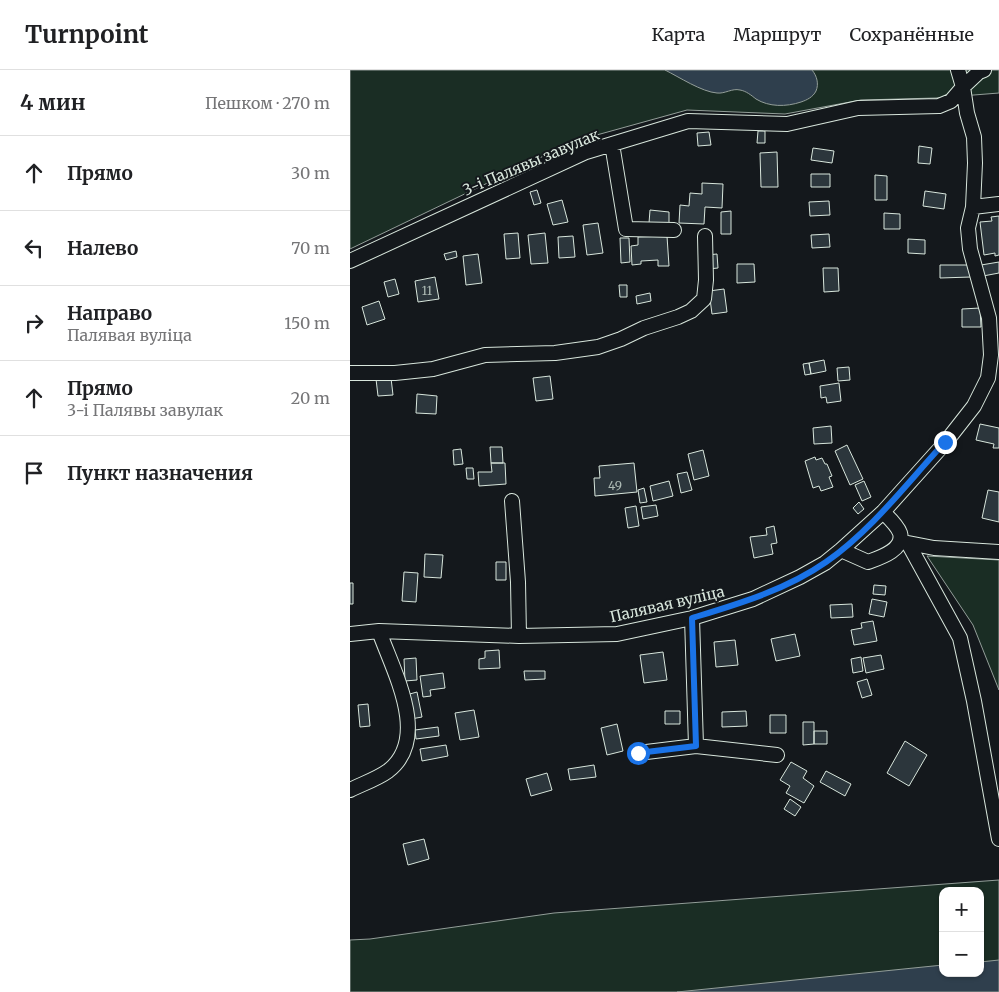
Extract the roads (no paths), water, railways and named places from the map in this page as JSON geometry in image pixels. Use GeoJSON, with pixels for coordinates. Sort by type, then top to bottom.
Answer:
{"type":"FeatureCollection","features":[{"type":"Feature","properties":{"kind":"street"},"geometry":{"type":"LineString","coordinates":[[958,70],[974,137],[973,208],[999,204]]}},
{"type":"Feature","properties":{"kind":"street","name":"3-і Палявы завулак"},"geometry":{"type":"LineString","coordinates":[[350,261],[586,152],[688,121],[787,124],[858,108],[939,106],[951,101],[963,87],[979,72],[984,70]]}},
{"type":"Feature","properties":{"kind":"street"},"geometry":{"type":"LineString","coordinates":[[612,144],[626,229],[674,230]]}},
{"type":"Feature","properties":{"kind":"street","name":"Палявая вуліца"},"geometry":{"type":"LineString","coordinates":[[350,634],[379,631],[518,636],[617,634],[692,618],[753,599],[800,577],[824,563],[883,512],[974,406],[988,378],[991,355],[989,318],[970,249],[968,228],[973,208]]}},
{"type":"Feature","properties":{"kind":"street"},"geometry":{"type":"LineString","coordinates":[[350,373],[395,373],[433,369],[485,356],[555,353],[598,347],[621,340],[644,328],[691,311],[704,299],[706,280],[705,236]]}},
{"type":"Feature","properties":{"kind":"street"},"geometry":{"type":"LineString","coordinates":[[512,501],[518,582],[518,636]]}},
{"type":"Feature","properties":{"kind":"street"},"geometry":{"type":"LineString","coordinates":[[883,512],[894,524],[960,638],[974,701],[999,839]]}},
{"type":"Feature","properties":{"kind":"street"},"geometry":{"type":"LineString","coordinates":[[841,550],[868,562],[893,551],[904,543],[934,548],[999,552]]}},
{"type":"Feature","properties":{"kind":"street"},"geometry":{"type":"LineString","coordinates":[[692,618],[696,746]]}},
{"type":"Feature","properties":{"kind":"street"},"geometry":{"type":"LineString","coordinates":[[350,790],[388,771],[404,755],[409,733],[408,714],[379,631]]}},
{"type":"Feature","properties":{"kind":"street"},"geometry":{"type":"LineString","coordinates":[[638,753],[696,746],[777,755]]}},
{"type":"Feature","properties":{"kind":"water"},"geometry":{"type":"Polygon","coordinates":[[[665,70],[812,70],[816,77],[817,86],[812,97],[795,104],[766,104],[740,90],[720,93],[705,90],[665,70]]]}},
{"type":"Feature","properties":{"kind":"water"},"geometry":{"type":"Polygon","coordinates":[[[999,960],[999,992],[677,992],[939,965],[939,977],[984,977],[984,962],[999,960]]]}}]}
